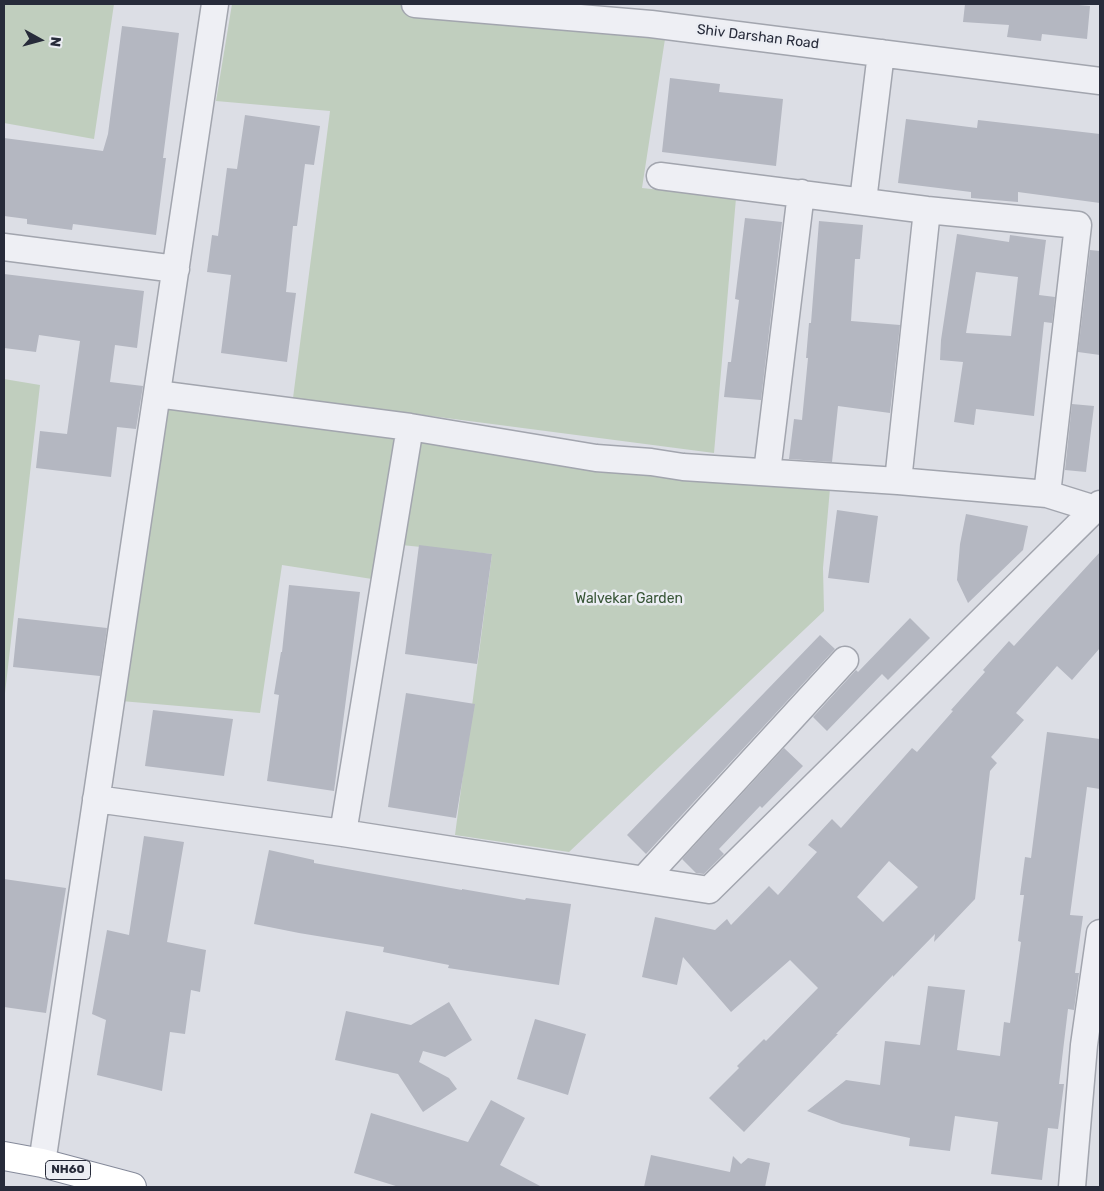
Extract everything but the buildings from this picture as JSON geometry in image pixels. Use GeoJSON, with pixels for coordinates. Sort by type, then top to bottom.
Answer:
{"type":"FeatureCollection","features":[{"type":"Feature","properties":{"kind":"highway","name":"NH60"},"geometry":{"type":"LineString","coordinates":[[4,1156],[42,1163],[132,1187]]}},
{"type":"Feature","properties":{"kind":"street"},"geometry":{"type":"LineString","coordinates":[[42,1163],[215,4]]}},
{"type":"Feature","properties":{"kind":"street","name":"Shiv Darshan Road"},"geometry":{"type":"LineString","coordinates":[[415,4],[651,14],[881,53],[1100,81]]}},
{"type":"Feature","properties":{"kind":"street"},"geometry":{"type":"LineString","coordinates":[[863,202],[881,53]]}},
{"type":"Feature","properties":{"kind":"street"},"geometry":{"type":"LineString","coordinates":[[660,176],[927,210],[1078,225],[1047,494]]}},
{"type":"Feature","properties":{"kind":"street"},"geometry":{"type":"LineString","coordinates":[[767,472],[801,194]]}},
{"type":"Feature","properties":{"kind":"street"},"geometry":{"type":"LineString","coordinates":[[898,482],[927,210]]}},
{"type":"Feature","properties":{"kind":"street"},"geometry":{"type":"LineString","coordinates":[[4,247],[176,269]]}},
{"type":"Feature","properties":{"kind":"street"},"geometry":{"type":"LineString","coordinates":[[157,394],[410,427],[596,458],[651,462],[683,467],[1047,494],[1098,506]]}},
{"type":"Feature","properties":{"kind":"street"},"geometry":{"type":"LineString","coordinates":[[343,832],[410,427]]}},
{"type":"Feature","properties":{"kind":"street"},"geometry":{"type":"LineString","coordinates":[[96,799],[343,832],[709,890],[1098,506]]}},
{"type":"Feature","properties":{"kind":"street"},"geometry":{"type":"LineString","coordinates":[[644,879],[845,660]]}},
{"type":"Feature","properties":{"kind":"street"},"geometry":{"type":"LineString","coordinates":[[1072,1187],[1084,1045],[1100,932]]}},
{"type":"Feature","properties":{"kind":"green space"},"geometry":{"type":"Polygon","coordinates":[[[4,4],[114,4],[94,139],[4,123],[4,4]]]}},
{"type":"Feature","properties":{"kind":"green space"},"geometry":{"type":"Polygon","coordinates":[[[232,4],[416,4],[667,26],[642,188],[736,198],[714,453],[293,398],[330,111],[216,101],[232,4]]]}},
{"type":"Feature","properties":{"kind":"green space"},"geometry":{"type":"Polygon","coordinates":[[[4,379],[40,385],[4,702],[4,379]]]}},
{"type":"Feature","properties":{"kind":"green space"},"geometry":{"type":"Polygon","coordinates":[[[157,394],[400,426],[385,581],[282,565],[260,713],[121,701],[157,394]]]}},
{"type":"Feature","properties":{"kind":"green space","name":"Walvekar Garden"},"geometry":{"type":"Polygon","coordinates":[[[410,427],[831,477],[823,568],[824,611],[569,852],[455,835],[492,554],[391,544],[410,427]]]}}]}
